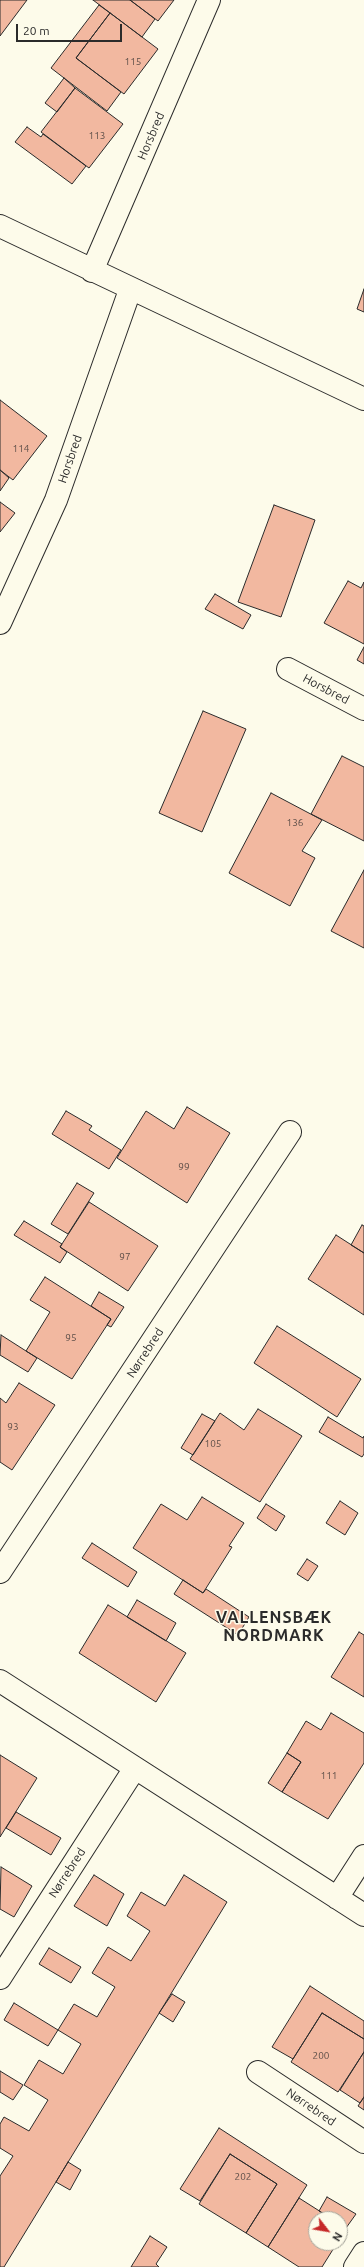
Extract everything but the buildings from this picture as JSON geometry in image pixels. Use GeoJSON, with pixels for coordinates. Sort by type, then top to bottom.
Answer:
{"type":"FeatureCollection","features":[{"type":"Feature","properties":{"kind":"street","name":"Horsbred"},"geometry":{"type":"LineString","coordinates":[[92,271],[210,0]]}},
{"type":"Feature","properties":{"kind":"street"},"geometry":{"type":"LineString","coordinates":[[0,226],[130,290],[364,399]]}},
{"type":"Feature","properties":{"kind":"street","name":"Horsbred"},"geometry":{"type":"LineString","coordinates":[[0,624],[56,500],[130,290]]}},
{"type":"Feature","properties":{"kind":"street","name":"Horsbred"},"geometry":{"type":"LineString","coordinates":[[288,669],[364,709]]}},
{"type":"Feature","properties":{"kind":"street","name":"Nørrebred"},"geometry":{"type":"LineString","coordinates":[[0,1572],[290,1132]]}},
{"type":"Feature","properties":{"kind":"street"},"geometry":{"type":"LineString","coordinates":[[0,1681],[364,1915]]}},
{"type":"Feature","properties":{"kind":"street","name":"Nørrebred"},"geometry":{"type":"LineString","coordinates":[[0,1978],[135,1768]]}},
{"type":"Feature","properties":{"kind":"street"},"geometry":{"type":"LineString","coordinates":[[337,1898],[364,1856]]}},
{"type":"Feature","properties":{"kind":"street","name":"Nørrebred"},"geometry":{"type":"LineString","coordinates":[[258,2072],[364,2142]]}},
{"type":"Feature","properties":{"kind":"street"},"geometry":{"type":"LineString","coordinates":[[355,2267],[364,2253]]}},
{"type":"Feature","properties":{"kind":"district","name":"VALLENSBÆK NORDMARK"},"geometry":{"type":"Point","coordinates":[274,1627]}}]}
